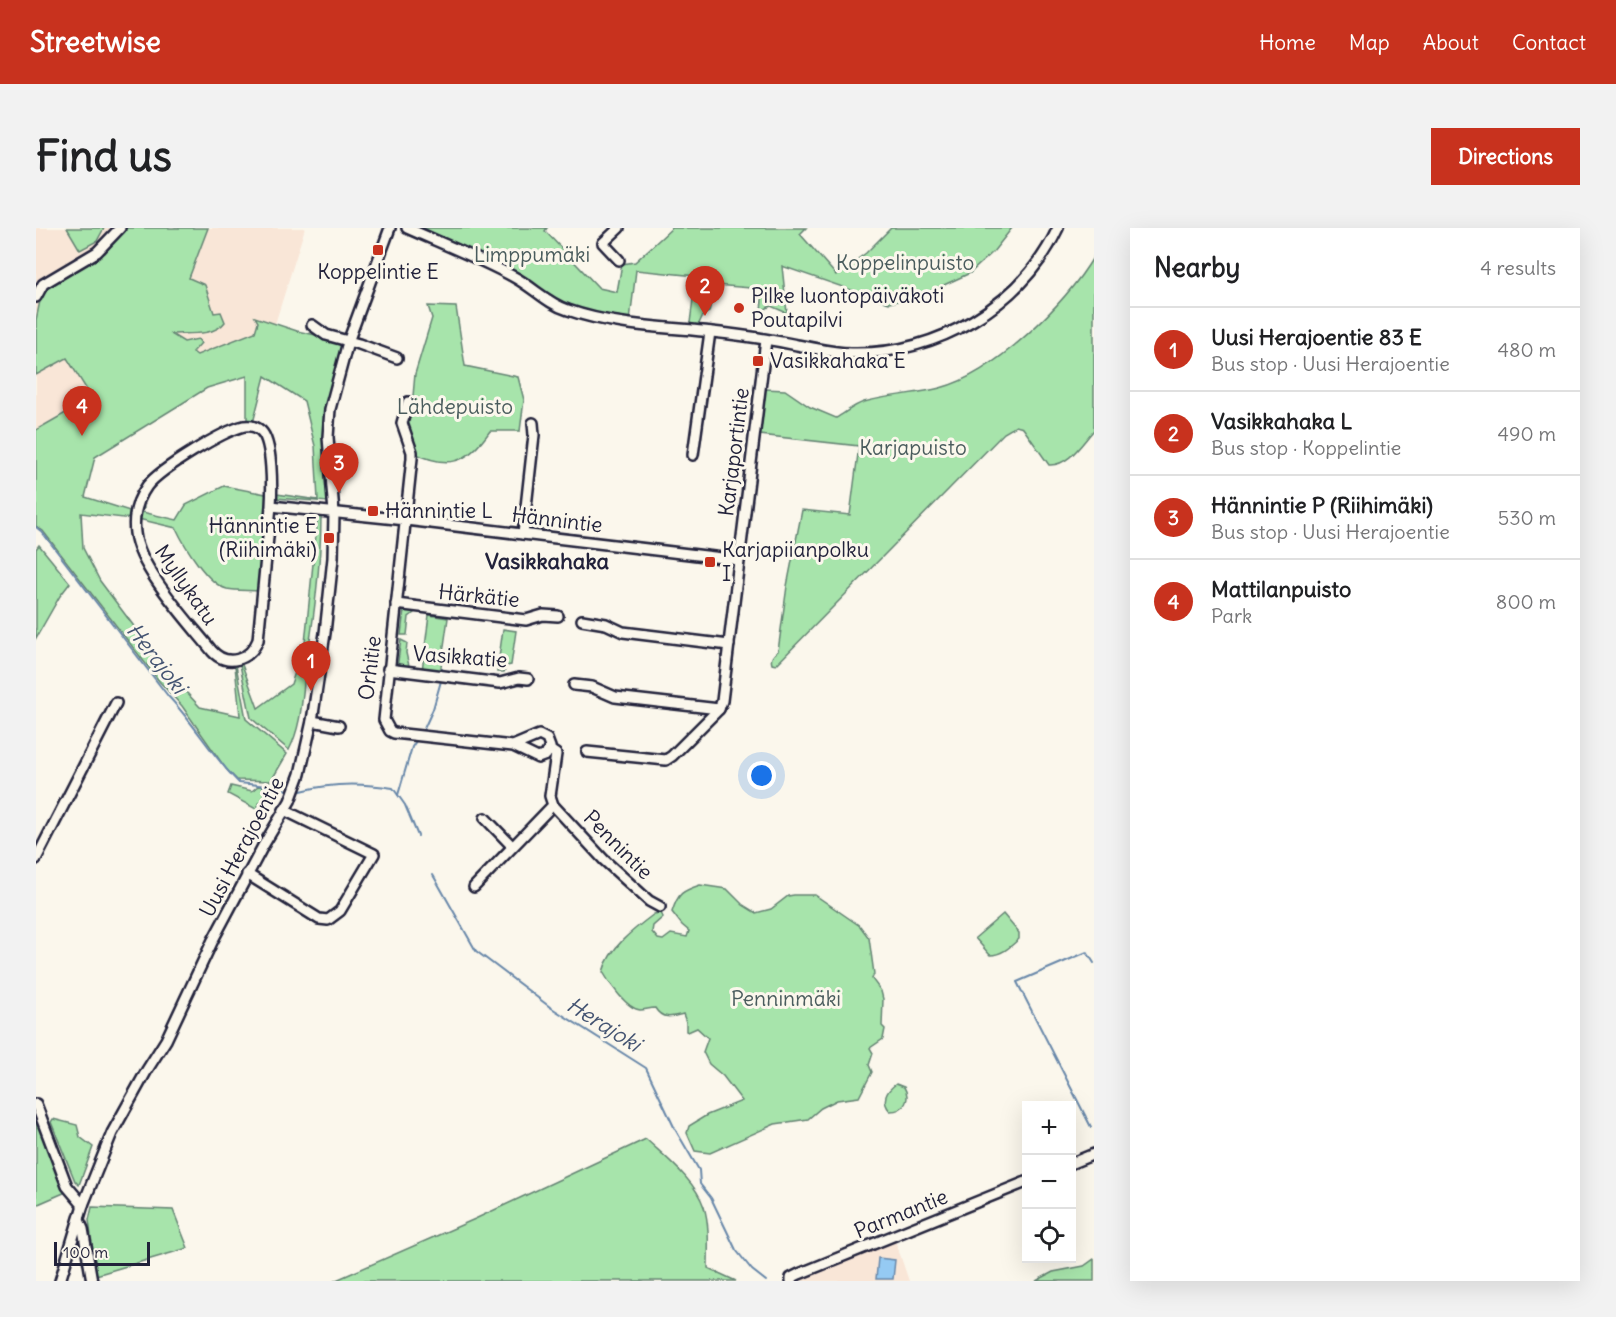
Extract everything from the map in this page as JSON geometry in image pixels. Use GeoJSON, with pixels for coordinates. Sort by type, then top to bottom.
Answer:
{"type":"FeatureCollection","features":[{"type":"Feature","properties":{"kind":"street"},"geometry":{"type":"LineString","coordinates":[[36,297],[43,284],[98,252],[120,228]]}},
{"type":"Feature","properties":{"kind":"street","name":"Uusi Herajoentie"},"geometry":{"type":"LineString","coordinates":[[60,1281],[83,1205],[112,1133],[166,1040],[213,940],[284,810],[300,774],[312,721],[333,558],[334,513],[328,437],[330,410],[348,342],[390,228]]}},
{"type":"Feature","properties":{"kind":"street"},"geometry":{"type":"LineString","coordinates":[[406,228],[499,269],[565,310],[610,320],[851,353],[896,349],[930,341],[970,322],[1015,288],[1043,254],[1058,228]]}},
{"type":"Feature","properties":{"kind":"street"},"geometry":{"type":"LineString","coordinates":[[619,228],[603,243],[619,260]]}},
{"type":"Feature","properties":{"kind":"street"},"geometry":{"type":"LineString","coordinates":[[312,325],[326,335],[397,358]]}},
{"type":"Feature","properties":{"kind":"street"},"geometry":{"type":"LineString","coordinates":[[693,455],[710,332]]}},
{"type":"Feature","properties":{"kind":"street","name":"Karjaportintie"},"geometry":{"type":"LineString","coordinates":[[719,709],[722,701],[766,340]]}},
{"type":"Feature","properties":{"kind":"street","name":"Orhitie"},"geometry":{"type":"LineString","coordinates":[[408,402],[402,423],[412,458],[383,716],[385,724],[390,731],[400,734],[513,746],[538,758],[544,757],[550,750],[547,739],[539,735],[513,746]]}},
{"type":"Feature","properties":{"kind":"street"},"geometry":{"type":"LineString","coordinates":[[523,534],[534,435],[532,423]]}},
{"type":"Feature","properties":{"kind":"street","name":"Myllykatu"},"geometry":{"type":"LineString","coordinates":[[247,426],[261,431],[267,441],[271,506],[258,640],[251,652],[242,658],[234,661],[224,660],[212,651],[144,561],[135,536],[136,509],[142,494],[160,473],[221,436],[247,426]]}},
{"type":"Feature","properties":{"kind":"street"},"geometry":{"type":"LineString","coordinates":[[271,506],[334,513]]}},
{"type":"Feature","properties":{"kind":"street","name":"Hännintie"},"geometry":{"type":"LineString","coordinates":[[334,513],[739,560]]}},
{"type":"Feature","properties":{"kind":"street","name":"Härkätie"},"geometry":{"type":"LineString","coordinates":[[396,604],[526,620],[543,615],[558,616]]}},
{"type":"Feature","properties":{"kind":"street"},"geometry":{"type":"LineString","coordinates":[[582,620],[606,624],[623,632],[729,645]]}},
{"type":"Feature","properties":{"kind":"street","name":"Vasikkatie"},"geometry":{"type":"LineString","coordinates":[[388,669],[500,683],[519,678],[528,680]]}},
{"type":"Feature","properties":{"kind":"street"},"geometry":{"type":"LineString","coordinates":[[574,685],[592,687],[615,697],[719,709]]}},
{"type":"Feature","properties":{"kind":"street"},"geometry":{"type":"LineString","coordinates":[[36,859],[116,703]]}},
{"type":"Feature","properties":{"kind":"street"},"geometry":{"type":"LineString","coordinates":[[587,752],[666,760],[719,709]]}},
{"type":"Feature","properties":{"kind":"street","name":"Orhitie"},"geometry":{"type":"LineString","coordinates":[[312,721],[339,726]]}},
{"type":"Feature","properties":{"kind":"street"},"geometry":{"type":"LineString","coordinates":[[474,887],[554,805],[550,796],[556,754],[550,750]]}},
{"type":"Feature","properties":{"kind":"street","name":"Pennintie"},"geometry":{"type":"LineString","coordinates":[[554,805],[604,860],[649,901],[660,907]]}},
{"type":"Feature","properties":{"kind":"street"},"geometry":{"type":"LineString","coordinates":[[247,874],[319,919],[328,920],[340,911],[374,854],[284,810]]}},
{"type":"Feature","properties":{"kind":"street"},"geometry":{"type":"LineString","coordinates":[[485,818],[512,846]]}},
{"type":"Feature","properties":{"kind":"street"},"geometry":{"type":"LineString","coordinates":[[36,1104],[67,1186],[83,1205]]}},
{"type":"Feature","properties":{"kind":"street"},"geometry":{"type":"LineString","coordinates":[[1076,1161],[1094,1154]]}},
{"type":"Feature","properties":{"kind":"street","name":"Parmantie"},"geometry":{"type":"LineString","coordinates":[[790,1281],[799,1274],[1022,1184]]}},
{"type":"Feature","properties":{"kind":"street"},"geometry":{"type":"LineString","coordinates":[[79,1220],[83,1229],[92,1281]]}},
{"type":"Feature","properties":{"kind":"shaded area"},"geometry":{"type":"Polygon","coordinates":[[[36,228],[305,228],[275,324],[92,398],[36,430],[36,228]]]}},
{"type":"Feature","properties":{"kind":"shaded area"},"geometry":{"type":"Polygon","coordinates":[[[895,1240],[909,1281],[797,1281],[895,1240]]]}},
{"type":"Feature","properties":{"kind":"green space"},"geometry":{"type":"Polygon","coordinates":[[[67,228],[104,228],[97,241],[80,250],[67,228]]]}},
{"type":"Feature","properties":{"kind":"green space"},"geometry":{"type":"Polygon","coordinates":[[[126,228],[208,228],[189,278],[205,285],[214,313],[221,312],[225,322],[220,327],[207,332],[171,334],[184,342],[198,339],[201,343],[193,352],[197,355],[255,332],[258,322],[255,317],[344,343],[332,380],[325,419],[329,502],[275,498],[276,483],[277,494],[318,500],[315,446],[304,401],[265,376],[253,423],[247,423],[247,376],[207,388],[95,457],[85,497],[133,512],[132,519],[81,513],[83,548],[100,581],[172,677],[200,707],[240,716],[236,665],[246,719],[287,754],[271,781],[237,780],[226,769],[182,706],[159,681],[43,531],[36,526],[36,430],[92,398],[67,358],[36,375],[36,320],[41,296],[47,285],[105,253],[126,228]]]}},
{"type":"Feature","properties":{"kind":"green space","name":"Koppelinpuisto"},"geometry":{"type":"Polygon","coordinates":[[[418,228],[547,228],[545,231],[599,288],[617,292],[622,264],[635,262],[672,228],[806,228],[800,234],[836,275],[866,253],[891,228],[1012,228],[993,252],[970,273],[920,296],[889,303],[782,266],[787,313],[771,306],[761,311],[763,289],[715,285],[709,312],[703,315],[697,328],[691,327],[690,323],[696,276],[636,270],[630,320],[625,320],[575,310],[418,228]]]}},
{"type":"Feature","properties":{"kind":"green space","name":"Karjapuisto"},"geometry":{"type":"Polygon","coordinates":[[[1094,256],[1094,430],[1069,458],[1049,465],[1023,428],[1016,426],[1004,433],[776,665],[772,664],[772,657],[778,651],[787,586],[802,510],[850,515],[859,446],[760,435],[765,389],[785,390],[810,407],[836,418],[864,402],[940,388],[961,380],[1006,352],[1027,334],[1066,294],[1094,256]]]}},
{"type":"Feature","properties":{"kind":"green space","name":"Lähdepuisto"},"geometry":{"type":"Polygon","coordinates":[[[428,306],[456,307],[465,366],[518,377],[524,400],[520,431],[490,431],[473,451],[456,461],[437,461],[412,452],[404,413],[413,396],[415,374],[432,318],[428,306]]]}},
{"type":"Feature","properties":{"kind":"green space"},"geometry":{"type":"Polygon","coordinates":[[[224,486],[266,494],[269,488],[260,591],[231,590],[219,586],[197,563],[176,528],[138,519],[140,505],[144,507],[142,512],[177,520],[186,505],[224,486]]]}},
{"type":"Feature","properties":{"kind":"green space"},"geometry":{"type":"Polygon","coordinates":[[[318,514],[321,515],[321,535],[314,615],[300,713],[289,750],[251,718],[240,665],[241,662],[258,708],[291,684],[305,643],[318,514]]]}},
{"type":"Feature","properties":{"kind":"green space"},"geometry":{"type":"Polygon","coordinates":[[[39,545],[70,583],[36,638],[36,549],[39,545]]]}},
{"type":"Feature","properties":{"kind":"green space"},"geometry":{"type":"Polygon","coordinates":[[[404,609],[414,613],[409,617],[407,635],[401,635],[404,609]]]}},
{"type":"Feature","properties":{"kind":"green space"},"geometry":{"type":"Polygon","coordinates":[[[429,615],[448,618],[440,674],[422,671],[429,615]]]}},
{"type":"Feature","properties":{"kind":"green space"},"geometry":{"type":"Polygon","coordinates":[[[503,629],[516,631],[511,665],[506,666],[504,672],[497,672],[503,629]]]}},
{"type":"Feature","properties":{"kind":"green space"},"geometry":{"type":"Polygon","coordinates":[[[401,640],[407,643],[406,653],[410,670],[397,668],[401,640]]]}},
{"type":"Feature","properties":{"kind":"green space"},"geometry":{"type":"Polygon","coordinates":[[[231,786],[252,791],[258,786],[268,787],[256,809],[228,794],[231,786]]]}},
{"type":"Feature","properties":{"kind":"green space","name":"Penninmäki"},"geometry":{"type":"Polygon","coordinates":[[[700,885],[727,889],[743,905],[756,913],[771,909],[788,896],[815,895],[860,926],[869,938],[874,974],[872,979],[881,991],[882,1026],[885,1029],[883,1039],[870,1048],[873,1053],[869,1065],[872,1072],[859,1097],[837,1100],[821,1108],[808,1119],[775,1124],[710,1153],[695,1151],[687,1133],[689,1126],[707,1115],[742,1101],[723,1076],[709,1064],[703,1052],[708,1038],[697,1028],[686,1031],[683,1014],[667,1017],[655,1008],[635,1009],[614,989],[603,972],[616,947],[654,914],[661,913],[663,917],[653,926],[652,932],[658,939],[663,940],[671,934],[687,937],[689,931],[672,912],[676,901],[682,894],[700,885]]]}},
{"type":"Feature","properties":{"kind":"green space"},"geometry":{"type":"Polygon","coordinates":[[[1003,914],[1019,933],[1019,939],[1002,952],[990,955],[975,938],[1003,914]]]}},
{"type":"Feature","properties":{"kind":"green space"},"geometry":{"type":"Polygon","coordinates":[[[896,1084],[904,1087],[907,1100],[900,1109],[890,1111],[885,1100],[896,1084]]]}},
{"type":"Feature","properties":{"kind":"green space"},"geometry":{"type":"Polygon","coordinates":[[[53,1119],[77,1125],[80,1137],[93,1147],[79,1185],[75,1181],[51,1122],[53,1119]]]}},
{"type":"Feature","properties":{"kind":"green space"},"geometry":{"type":"Polygon","coordinates":[[[36,1120],[66,1192],[36,1205],[36,1120]]]}},
{"type":"Feature","properties":{"kind":"green space"},"geometry":{"type":"Polygon","coordinates":[[[646,1139],[679,1170],[700,1197],[707,1222],[708,1268],[736,1281],[334,1281],[475,1219],[646,1139]]]}},
{"type":"Feature","properties":{"kind":"green space"},"geometry":{"type":"Polygon","coordinates":[[[92,1207],[173,1210],[188,1248],[96,1275],[89,1220],[92,1207]]]}},
{"type":"Feature","properties":{"kind":"green space"},"geometry":{"type":"Polygon","coordinates":[[[1094,1259],[1094,1281],[1036,1281],[1053,1272],[1084,1266],[1094,1259]]]}},
{"type":"Feature","properties":{"kind":"water"},"geometry":{"type":"Polygon","coordinates":[[[878,1258],[895,1260],[893,1279],[876,1279],[878,1258]]]}},
{"type":"Feature","properties":{"kind":"waterway","name":"Herajoki"},"geometry":{"type":"LineString","coordinates":[[36,527],[229,773],[239,783],[267,786]]}},
{"type":"Feature","properties":{"kind":"waterway"},"geometry":{"type":"LineString","coordinates":[[423,731],[433,709],[441,681]]}},
{"type":"Feature","properties":{"kind":"waterway"},"geometry":{"type":"LineString","coordinates":[[398,795],[412,747],[416,741]]}},
{"type":"Feature","properties":{"kind":"waterway","name":"Herajoki"},"geometry":{"type":"LineString","coordinates":[[301,791],[323,786],[347,785],[393,788],[405,805],[418,836]]}},
{"type":"Feature","properties":{"kind":"waterway","name":"Herajoki"},"geometry":{"type":"LineString","coordinates":[[274,787],[287,790]]}},
{"type":"Feature","properties":{"kind":"waterway","name":"Herajoki"},"geometry":{"type":"LineString","coordinates":[[433,875],[476,951],[550,1007],[646,1068],[675,1129],[699,1170],[700,1184],[711,1198],[736,1250],[752,1270],[766,1281]]}},
{"type":"Feature","properties":{"kind":"waterway"},"geometry":{"type":"LineString","coordinates":[[1091,1127],[1017,982],[1087,952],[1094,963]]}},
{"type":"Feature","properties":{"kind":"place","name":"Koppelintie E"},"geometry":{"type":"Point","coordinates":[378,250]}},
{"type":"Feature","properties":{"kind":"place","name":"Pilke luontopäiväkoti Poutapilvi"},"geometry":{"type":"Point","coordinates":[739,308]}},
{"type":"Feature","properties":{"kind":"place","name":"Vasikkahaka L"},"geometry":{"type":"Point","coordinates":[705,316]}},
{"type":"Feature","properties":{"kind":"place","name":"Vasikkahaka E"},"geometry":{"type":"Point","coordinates":[758,361]}},
{"type":"Feature","properties":{"kind":"place","name":"Mattilanpuisto"},"geometry":{"type":"Point","coordinates":[82,436]}},
{"type":"Feature","properties":{"kind":"place","name":"Hännintie P (Riihimäki)"},"geometry":{"type":"Point","coordinates":[339,493]}},
{"type":"Feature","properties":{"kind":"place","name":"Hännintie L"},"geometry":{"type":"Point","coordinates":[373,511]}},
{"type":"Feature","properties":{"kind":"place","name":"Hännintie E (Riihimäki)"},"geometry":{"type":"Point","coordinates":[329,538]}},
{"type":"Feature","properties":{"kind":"place","name":"Karjapiianpolku I"},"geometry":{"type":"Point","coordinates":[710,562]}},
{"type":"Feature","properties":{"kind":"place","name":"Uusi Herajoentie 83 E"},"geometry":{"type":"Point","coordinates":[311,691]}},
{"type":"Feature","properties":{"kind":"district","name":"Vasikkahaka"},"geometry":{"type":"Point","coordinates":[547,561]}},
{"type":"Feature","properties":{"kind":"park label","name":"Limppumäki"},"geometry":{"type":"Point","coordinates":[532,255]}}]}
